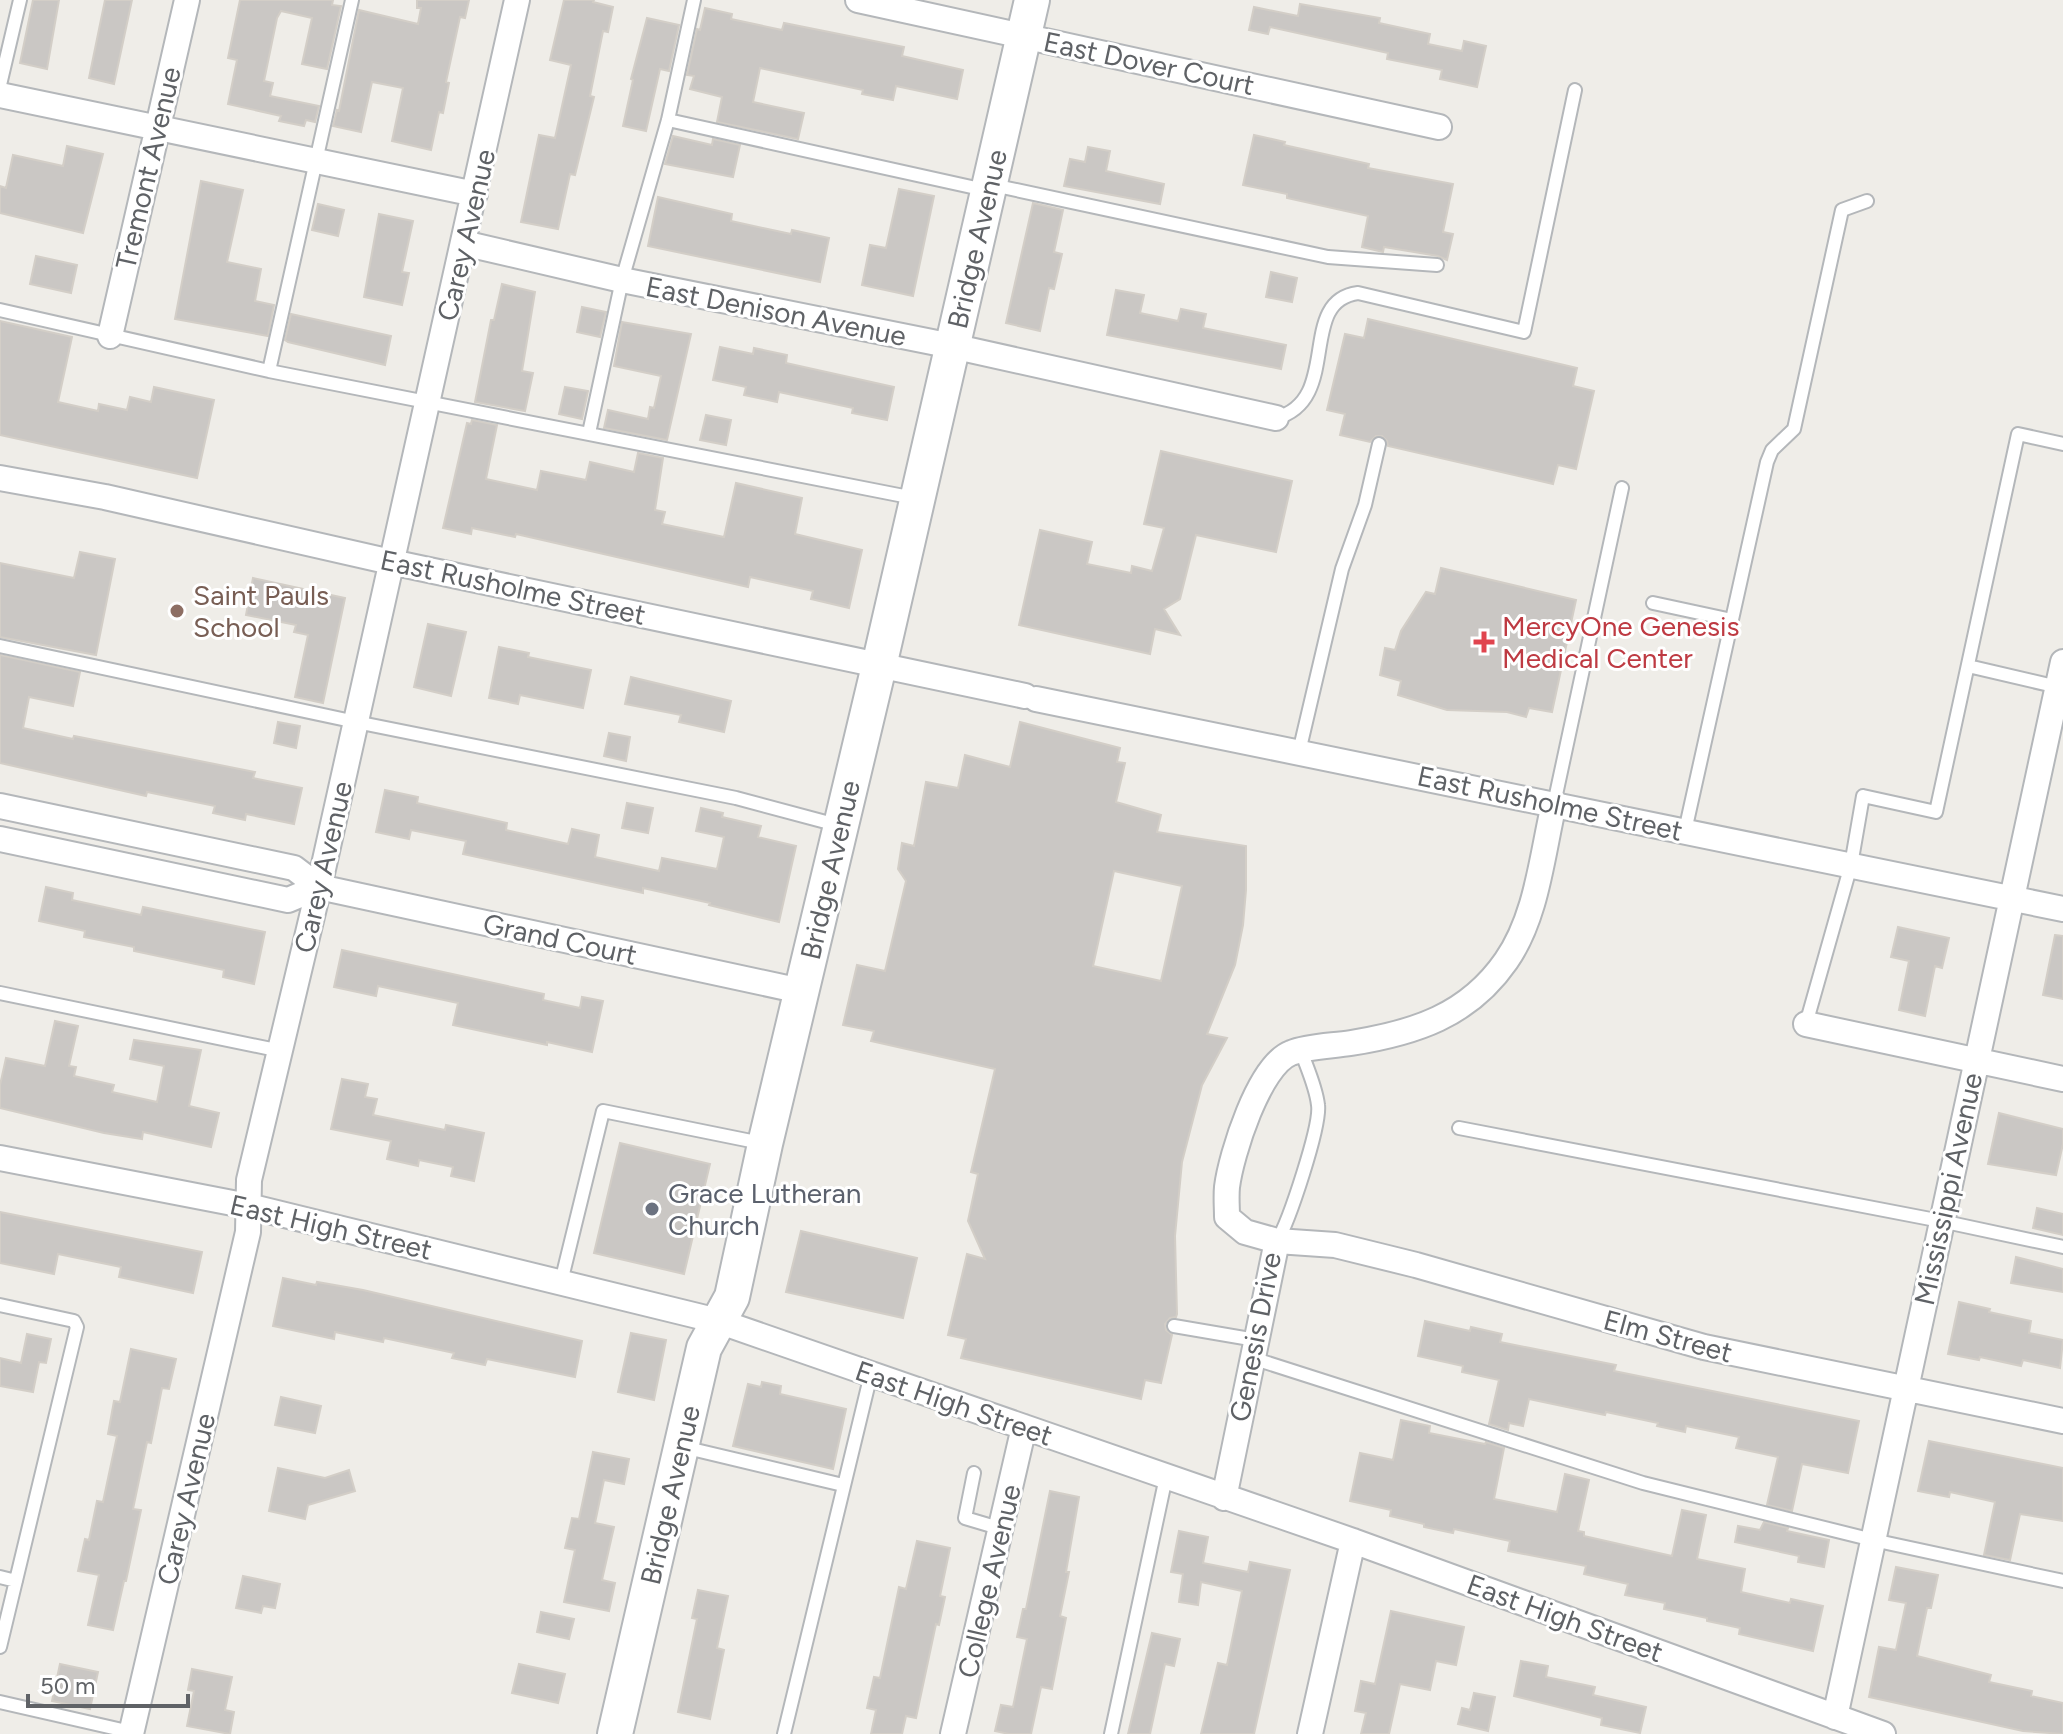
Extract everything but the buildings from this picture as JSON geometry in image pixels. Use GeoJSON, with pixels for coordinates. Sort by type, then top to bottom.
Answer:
{"type":"FeatureCollection","features":[{"type":"Feature","properties":{"kind":"street","name":"Tremont Avenue"},"geometry":{"type":"LineString","coordinates":[[110,336],[187,0]]}},
{"type":"Feature","properties":{"kind":"street","name":"Carey Avenue"},"geometry":{"type":"LineString","coordinates":[[131,1733],[248,1232],[249,1180],[319,887],[517,0]]}},
{"type":"Feature","properties":{"kind":"street","name":"East Dover Court"},"geometry":{"type":"LineString","coordinates":[[858,0],[1439,127]]}},
{"type":"Feature","properties":{"kind":"street","name":"Bridge Avenue"},"geometry":{"type":"LineString","coordinates":[[615,1734],[704,1348],[732,1297],[1032,0]]}},
{"type":"Feature","properties":{"kind":"street"},"geometry":{"type":"LineString","coordinates":[[0,95],[475,194]]}},
{"type":"Feature","properties":{"kind":"street","name":"East Denison Avenue"},"geometry":{"type":"LineString","coordinates":[[463,243],[622,280],[952,346],[1276,418]]}},
{"type":"Feature","properties":{"kind":"street","name":"East Rusholme Street"},"geometry":{"type":"LineString","coordinates":[[0,478],[105,497],[391,562],[879,666],[2063,909]]}},
{"type":"Feature","properties":{"kind":"street","name":"Mississippi Avenue"},"geometry":{"type":"LineString","coordinates":[[1835,1717],[2063,662]]}},
{"type":"Feature","properties":{"kind":"street","name":"Genesis Drive"},"geometry":{"type":"LineString","coordinates":[[1224,1498],[1277,1241],[1245,1232],[1227,1217],[1227,1185],[1250,1108],[1265,1077],[1289,1053],[1396,1036],[1441,1019],[1480,991],[1507,960],[1529,916],[1554,804]]}},
{"type":"Feature","properties":{"kind":"street","name":"Grand Court"},"geometry":{"type":"LineString","coordinates":[[0,806],[294,868],[319,887],[801,991]]}},
{"type":"Feature","properties":{"kind":"street","name":"Grand Court"},"geometry":{"type":"LineString","coordinates":[[0,839],[288,900],[319,887]]}},
{"type":"Feature","properties":{"kind":"street"},"geometry":{"type":"LineString","coordinates":[[1806,1024],[2063,1079]]}},
{"type":"Feature","properties":{"kind":"street","name":"East High Street"},"geometry":{"type":"LineString","coordinates":[[0,1158],[248,1206],[718,1321],[1353,1541],[1883,1734]]}},
{"type":"Feature","properties":{"kind":"street","name":"Elm Street"},"geometry":{"type":"LineString","coordinates":[[1277,1241],[1335,1245],[1704,1347],[2063,1421]]}},
{"type":"Feature","properties":{"kind":"street","name":"College Avenue"},"geometry":{"type":"LineString","coordinates":[[953,1734],[1024,1427]]}},
{"type":"Feature","properties":{"kind":"street"},"geometry":{"type":"LineString","coordinates":[[1310,1734],[1353,1541]]}},
{"type":"Feature","properties":{"kind":"lane"},"geometry":{"type":"LineString","coordinates":[[0,85],[20,0]]}},
{"type":"Feature","properties":{"kind":"lane"},"geometry":{"type":"LineString","coordinates":[[269,371],[352,0]]}},
{"type":"Feature","properties":{"kind":"lane"},"geometry":{"type":"LineString","coordinates":[[589,433],[622,280],[668,120],[694,0]]}},
{"type":"Feature","properties":{"kind":"lane"},"geometry":{"type":"LineString","coordinates":[[1276,418],[1292,414],[1310,393],[1328,315],[1335,301],[1347,294],[1358,293],[1524,332],[1575,90]]}},
{"type":"Feature","properties":{"kind":"lane"},"geometry":{"type":"LineString","coordinates":[[668,120],[976,188],[1002,187],[1328,257],[1437,265]]}},
{"type":"Feature","properties":{"kind":"lane"},"geometry":{"type":"LineString","coordinates":[[1685,831],[1767,462],[1772,450],[1794,429],[1842,210],[1867,201]]}},
{"type":"Feature","properties":{"kind":"lane"},"geometry":{"type":"LineString","coordinates":[[0,310],[269,371],[917,499]]}},
{"type":"Feature","properties":{"kind":"lane"},"geometry":{"type":"LineString","coordinates":[[1806,1024],[1851,865],[1863,796],[1936,812],[2018,434],[2063,444]]}},
{"type":"Feature","properties":{"kind":"lane"},"geometry":{"type":"LineString","coordinates":[[1299,752],[1342,569],[1365,505],[1379,444]]}},
{"type":"Feature","properties":{"kind":"lane"},"geometry":{"type":"LineString","coordinates":[[1554,804],[1622,488]]}},
{"type":"Feature","properties":{"kind":"lane"},"geometry":{"type":"LineString","coordinates":[[1653,603],[1732,620]]}},
{"type":"Feature","properties":{"kind":"lane"},"geometry":{"type":"LineString","coordinates":[[0,646],[356,722],[736,798],[841,826]]}},
{"type":"Feature","properties":{"kind":"lane"},"geometry":{"type":"LineString","coordinates":[[1968,666],[2058,687]]}},
{"type":"Feature","properties":{"kind":"lane"},"geometry":{"type":"LineString","coordinates":[[0,993],[281,1051]]}},
{"type":"Feature","properties":{"kind":"lane"},"geometry":{"type":"LineString","coordinates":[[1277,1241],[1285,1228],[1305,1165],[1319,1107],[1301,1051]]}},
{"type":"Feature","properties":{"kind":"lane"},"geometry":{"type":"LineString","coordinates":[[561,1282],[603,1111],[765,1144]]}},
{"type":"Feature","properties":{"kind":"lane"},"geometry":{"type":"LineString","coordinates":[[1459,1128],[2063,1247]]}},
{"type":"Feature","properties":{"kind":"lane"},"geometry":{"type":"LineString","coordinates":[[0,1305],[74,1321],[77,1327],[0,1647]]}},
{"type":"Feature","properties":{"kind":"lane"},"geometry":{"type":"LineString","coordinates":[[1174,1326],[1254,1349],[1643,1483],[1873,1540],[2063,1581]]}},
{"type":"Feature","properties":{"kind":"lane"},"geometry":{"type":"LineString","coordinates":[[784,1734],[871,1374]]}},
{"type":"Feature","properties":{"kind":"lane"},"geometry":{"type":"LineString","coordinates":[[682,1447],[843,1485]]}},
{"type":"Feature","properties":{"kind":"lane"},"geometry":{"type":"LineString","coordinates":[[974,1473],[965,1518],[1002,1529]]}},
{"type":"Feature","properties":{"kind":"lane"},"geometry":{"type":"LineString","coordinates":[[1111,1734],[1166,1477]]}},
{"type":"Feature","properties":{"kind":"lane"},"geometry":{"type":"LineString","coordinates":[[0,1577],[16,1581]]}},
{"type":"Feature","properties":{"kind":"lane"},"geometry":{"type":"LineString","coordinates":[[0,1702],[131,1733]]}},
{"type":"Feature","properties":{"kind":"place","name":"Saint Pauls School"},"geometry":{"type":"Point","coordinates":[177,611]}},
{"type":"Feature","properties":{"kind":"place","name":"MercyOne Genesis Medical Center"},"geometry":{"type":"Point","coordinates":[1484,642]}},
{"type":"Feature","properties":{"kind":"place","name":"Grace Lutheran Church"},"geometry":{"type":"Point","coordinates":[652,1209]}}]}
